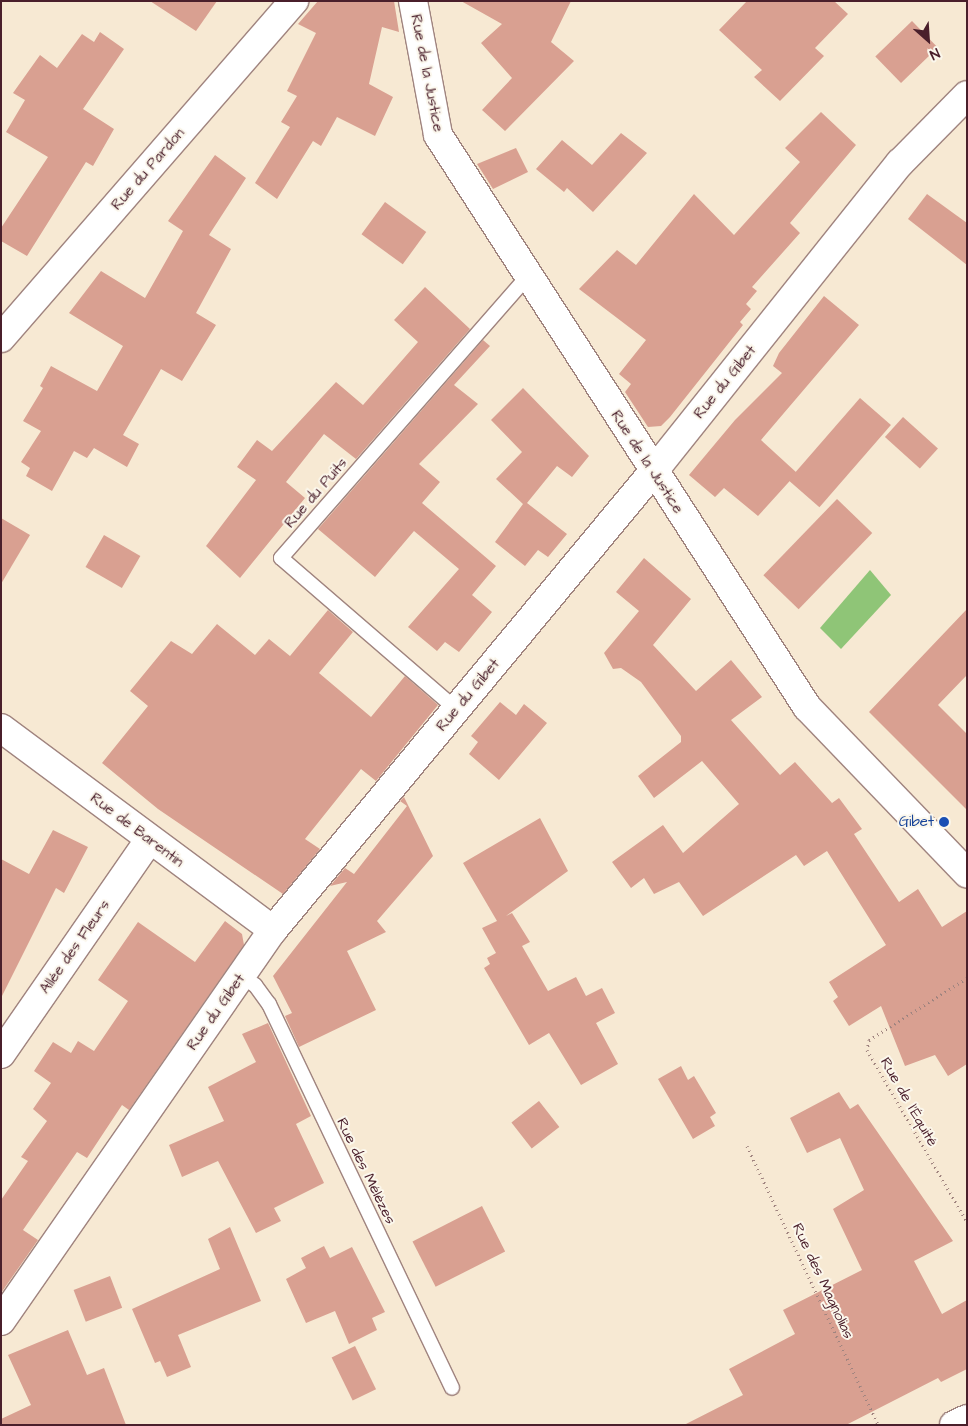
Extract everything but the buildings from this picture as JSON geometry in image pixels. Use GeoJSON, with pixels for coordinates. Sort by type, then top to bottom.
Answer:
{"type":"FeatureCollection","features":[{"type":"Feature","properties":{"kind":"street","name":"Rue du Pardon"},"geometry":{"type":"LineString","coordinates":[[1,338],[294,1]]}},
{"type":"Feature","properties":{"kind":"street","name":"Rue de la Justice"},"geometry":{"type":"LineString","coordinates":[[413,1],[438,135],[653,472],[807,707],[967,874]]}},
{"type":"Feature","properties":{"kind":"street","name":"Rue du Gibet"},"geometry":{"type":"LineString","coordinates":[[1,1321],[273,930],[653,472],[900,163],[967,95]]}},
{"type":"Feature","properties":{"kind":"street","name":"Rue de Barentin"},"geometry":{"type":"LineString","coordinates":[[1,728],[149,840],[273,930]]}},
{"type":"Feature","properties":{"kind":"street","name":"Allée des Fleurs"},"geometry":{"type":"LineString","coordinates":[[1,1054],[149,840]]}},
{"type":"Feature","properties":{"kind":"street"},"geometry":{"type":"LineString","coordinates":[[954,1425],[967,1419]]}},
{"type":"Feature","properties":{"kind":"lane","name":"Rue du Puits"},"geometry":{"type":"LineString","coordinates":[[456,708],[282,558],[528,276]]}},
{"type":"Feature","properties":{"kind":"lane","name":"Rue des Mélèzes"},"geometry":{"type":"LineString","coordinates":[[241,976],[255,985],[269,1004],[452,1388]]}},
{"type":"Feature","properties":{"kind":"path","name":"Rue de l'Équité"},"geometry":{"type":"LineString","coordinates":[[967,978],[869,1040],[867,1050],[967,1222]]}},
{"type":"Feature","properties":{"kind":"path","name":"Rue des Magnolias"},"geometry":{"type":"LineString","coordinates":[[746,1146],[878,1425]]}},
{"type":"Feature","properties":{"kind":"green space"},"geometry":{"type":"Polygon","coordinates":[[[870,570],[891,595],[841,649],[820,628],[870,570]]]}},
{"type":"Feature","properties":{"kind":"place","name":"Gibet"},"geometry":{"type":"Point","coordinates":[944,822]}}]}
